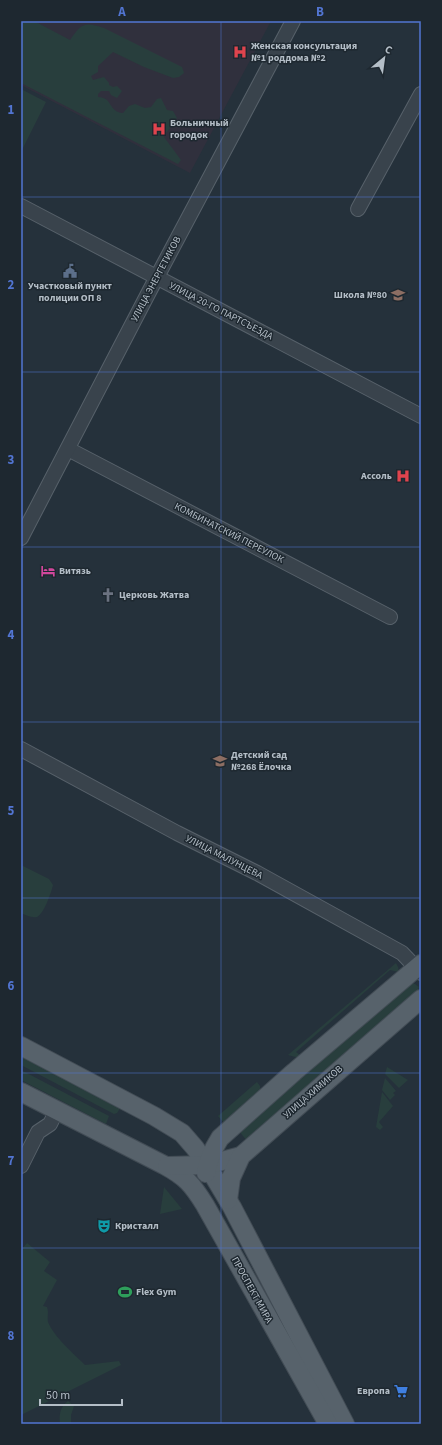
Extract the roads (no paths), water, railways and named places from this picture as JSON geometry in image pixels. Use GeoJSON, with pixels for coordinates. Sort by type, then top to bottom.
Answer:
{"type":"FeatureCollection","features":[{"type":"Feature","properties":{"kind":"main road"},"geometry":{"type":"LineString","coordinates":[[205,1205],[204,1185],[207,1165],[212,1150],[220,1138],[294,1072],[420,968]]}},
{"type":"Feature","properties":{"kind":"main road","name":"УЛИЦА ХИМИКОВ"},"geometry":{"type":"LineString","coordinates":[[228,1200],[232,1178],[241,1156],[421,999]]}},
{"type":"Feature","properties":{"kind":"main road","name":"ПРОСПЕКТ МИРА"},"geometry":{"type":"LineString","coordinates":[[21,1046],[132,1104],[182,1133],[207,1165],[228,1200],[345,1424]]}},
{"type":"Feature","properties":{"kind":"main road","name":"ПРОСПЕКТ МИРА"},"geometry":{"type":"LineString","coordinates":[[21,1092],[166,1166],[182,1175],[190,1182],[205,1205],[328,1424]]}},
{"type":"Feature","properties":{"kind":"main road"},"geometry":{"type":"LineString","coordinates":[[182,1133],[207,1138],[220,1138]]}},
{"type":"Feature","properties":{"kind":"main road","name":"ПРОСПЕКТ МИРА"},"geometry":{"type":"LineString","coordinates":[[166,1166],[207,1165],[241,1156]]}},
{"type":"Feature","properties":{"kind":"street","name":"УЛИЦА ЭНЕРГЕТИКОВ"},"geometry":{"type":"LineString","coordinates":[[21,538],[292,21]]}},
{"type":"Feature","properties":{"kind":"street"},"geometry":{"type":"LineString","coordinates":[[358,209],[421,94]]}},
{"type":"Feature","properties":{"kind":"street","name":"УЛИЦА 20-ГО ПАРТСЪЕЗДА"},"geometry":{"type":"LineString","coordinates":[[21,206],[421,416]]}},
{"type":"Feature","properties":{"kind":"street","name":"КОМБИНАТСКИЙ ПЕРЕУЛОК"},"geometry":{"type":"LineString","coordinates":[[68,450],[390,617]]}},
{"type":"Feature","properties":{"kind":"street","name":"УЛИЦА МАЛУНЦЕВА"},"geometry":{"type":"LineString","coordinates":[[21,749],[178,833],[257,873],[402,954],[420,968]]}},
{"type":"Feature","properties":{"kind":"street"},"geometry":{"type":"LineString","coordinates":[[21,1166],[38,1132],[50,1124],[57,1110]]}},
{"type":"Feature","properties":{"kind":"place","name":"Женская консультация №1 роддома №2"},"geometry":{"type":"Point","coordinates":[240,52]}},
{"type":"Feature","properties":{"kind":"place","name":"Больничный городок"},"geometry":{"type":"Point","coordinates":[159,129]}},
{"type":"Feature","properties":{"kind":"place","name":"Участковый пункт полиции ОП 8"},"geometry":{"type":"Point","coordinates":[70,271]}},
{"type":"Feature","properties":{"kind":"place","name":"Школа №80"},"geometry":{"type":"Point","coordinates":[398,295]}},
{"type":"Feature","properties":{"kind":"place","name":"Ассоль"},"geometry":{"type":"Point","coordinates":[403,476]}},
{"type":"Feature","properties":{"kind":"place","name":"Витязь"},"geometry":{"type":"Point","coordinates":[48,571]}},
{"type":"Feature","properties":{"kind":"place","name":"Церковь Жатва"},"geometry":{"type":"Point","coordinates":[108,595]}},
{"type":"Feature","properties":{"kind":"place","name":"Детский сад №268 Ёлочка"},"geometry":{"type":"Point","coordinates":[220,761]}},
{"type":"Feature","properties":{"kind":"place","name":"Кристалл"},"geometry":{"type":"Point","coordinates":[104,1226]}},
{"type":"Feature","properties":{"kind":"place","name":"Flex Gym"},"geometry":{"type":"Point","coordinates":[125,1292]}},
{"type":"Feature","properties":{"kind":"place","name":"Европа"},"geometry":{"type":"Point","coordinates":[401,1391]}}]}
